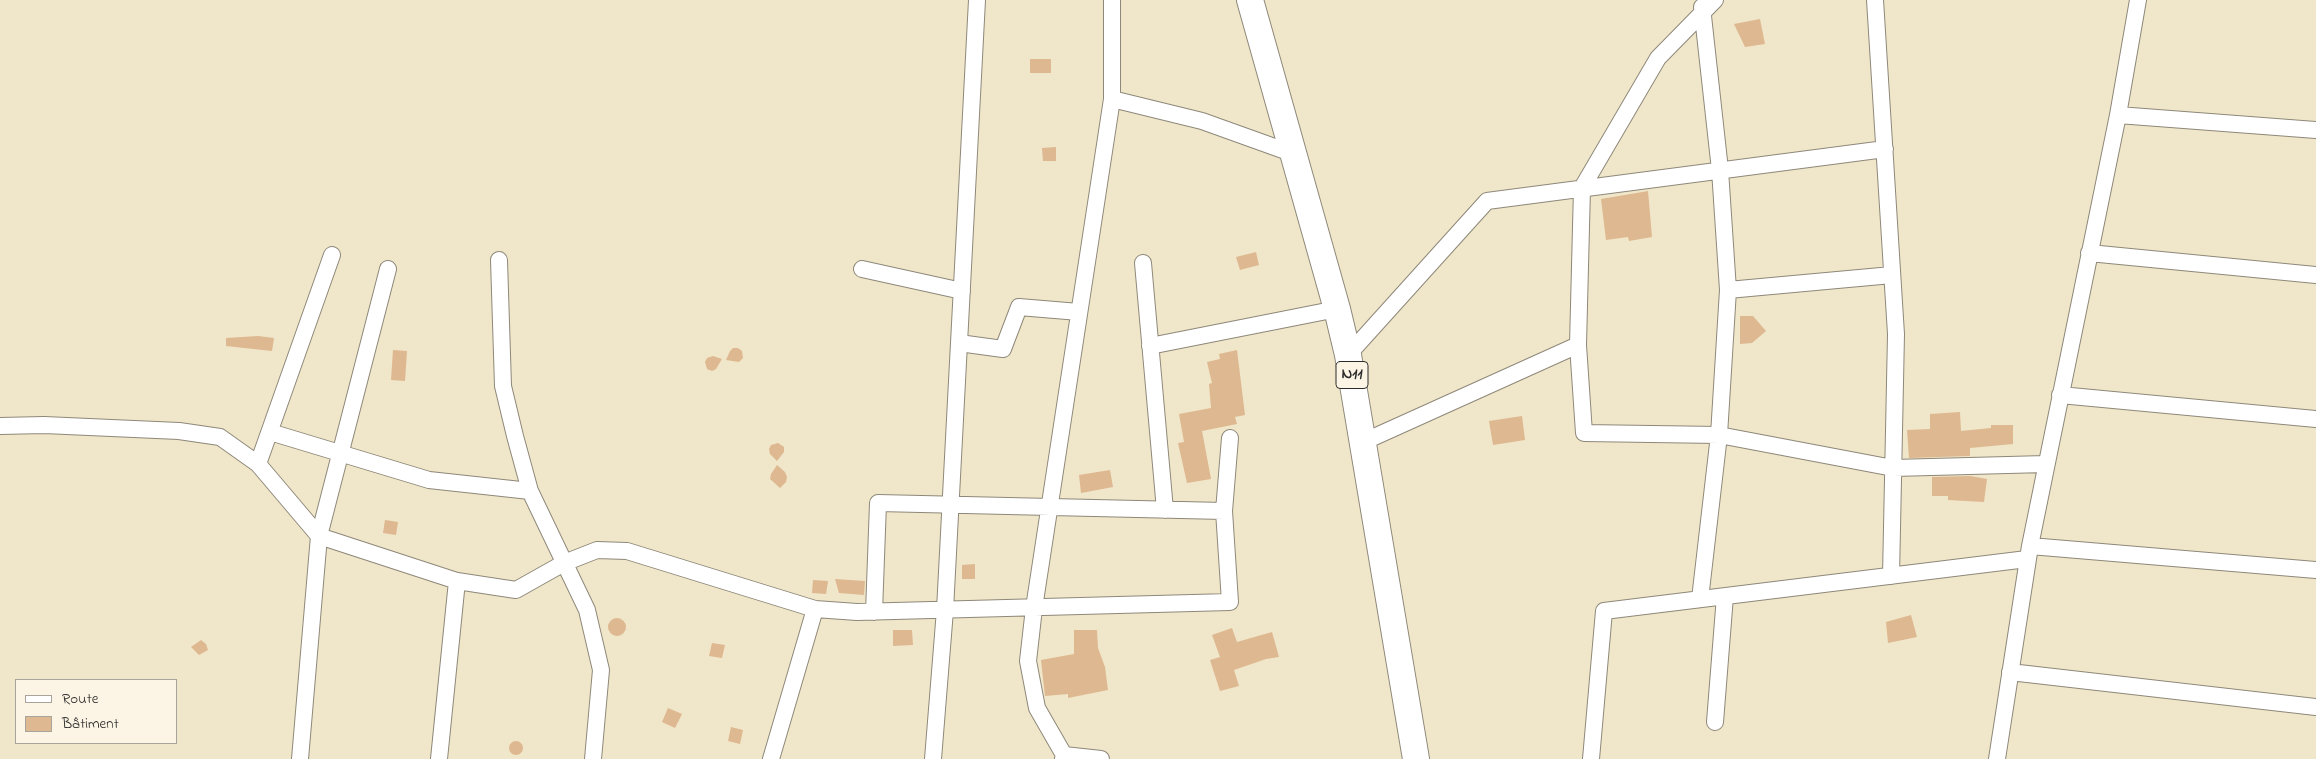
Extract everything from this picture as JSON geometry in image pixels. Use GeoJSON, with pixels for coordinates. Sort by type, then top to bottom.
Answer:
{"type":"FeatureCollection","features":[{"type":"Feature","properties":{"kind":"main road","name":"N11"},"geometry":{"type":"LineString","coordinates":[[1250,0],[1337,309],[1348,355],[1416,759]]}},
{"type":"Feature","properties":{"kind":"street"},"geometry":{"type":"LineString","coordinates":[[933,759],[945,610],[978,0]]}},
{"type":"Feature","properties":{"kind":"street"},"geometry":{"type":"LineString","coordinates":[[1101,759],[1064,757],[1037,708],[1028,661],[1034,608],[1112,99],[1112,0]]}},
{"type":"Feature","properties":{"kind":"street"},"geometry":{"type":"LineString","coordinates":[[1715,0],[1702,6],[1658,58],[1582,188],[1578,345],[1584,432],[1720,435],[1893,468],[2046,464]]}},
{"type":"Feature","properties":{"kind":"street"},"geometry":{"type":"LineString","coordinates":[[1875,0],[1896,334],[1891,576]]}},
{"type":"Feature","properties":{"kind":"street"},"geometry":{"type":"LineString","coordinates":[[1997,759],[2028,553],[2118,115],[2138,0]]}},
{"type":"Feature","properties":{"kind":"street"},"geometry":{"type":"LineString","coordinates":[[1700,599],[1720,435],[1728,290],[1720,170],[1702,6]]}},
{"type":"Feature","properties":{"kind":"street"},"geometry":{"type":"LineString","coordinates":[[1112,99],[1202,121],[1294,154]]}},
{"type":"Feature","properties":{"kind":"street"},"geometry":{"type":"LineString","coordinates":[[2118,115],[2316,130]]}},
{"type":"Feature","properties":{"kind":"street"},"geometry":{"type":"LineString","coordinates":[[1348,355],[1487,201],[1884,148]]}},
{"type":"Feature","properties":{"kind":"street"},"geometry":{"type":"LineString","coordinates":[[2089,253],[2316,274]]}},
{"type":"Feature","properties":{"kind":"street"},"geometry":{"type":"LineString","coordinates":[[258,464],[332,255]]}},
{"type":"Feature","properties":{"kind":"street"},"geometry":{"type":"LineString","coordinates":[[498,260],[504,386],[530,490],[587,610],[601,670],[593,759]]}},
{"type":"Feature","properties":{"kind":"street"},"geometry":{"type":"LineString","coordinates":[[1143,262],[1165,510]]}},
{"type":"Feature","properties":{"kind":"street"},"geometry":{"type":"LineString","coordinates":[[300,759],[319,536],[388,269]]}},
{"type":"Feature","properties":{"kind":"street"},"geometry":{"type":"LineString","coordinates":[[862,269],[962,291]]}},
{"type":"Feature","properties":{"kind":"street"},"geometry":{"type":"LineString","coordinates":[[1728,290],[1892,275]]}},
{"type":"Feature","properties":{"kind":"street"},"geometry":{"type":"LineString","coordinates":[[959,343],[1003,349],[1019,307],[1079,312]]}},
{"type":"Feature","properties":{"kind":"street"},"geometry":{"type":"LineString","coordinates":[[1150,346],[1337,309]]}},
{"type":"Feature","properties":{"kind":"street"},"geometry":{"type":"LineString","coordinates":[[1363,442],[1578,345]]}},
{"type":"Feature","properties":{"kind":"street"},"geometry":{"type":"LineString","coordinates":[[2060,394],[2316,419]]}},
{"type":"Feature","properties":{"kind":"street"},"geometry":{"type":"LineString","coordinates":[[0,426],[178,431],[220,437],[258,464],[319,536],[457,581],[516,590],[564,563],[597,550],[627,551],[815,609],[874,612],[1230,602],[1224,511],[1230,438]]}},
{"type":"Feature","properties":{"kind":"street"},"geometry":{"type":"LineString","coordinates":[[270,432],[429,480],[530,490]]}},
{"type":"Feature","properties":{"kind":"street"},"geometry":{"type":"LineString","coordinates":[[874,612],[878,503],[1224,511]]}},
{"type":"Feature","properties":{"kind":"street"},"geometry":{"type":"LineString","coordinates":[[1591,759],[1604,611],[1891,576],[2028,553],[2316,570]]}},
{"type":"Feature","properties":{"kind":"street"},"geometry":{"type":"LineString","coordinates":[[439,759],[457,581]]}},
{"type":"Feature","properties":{"kind":"street"},"geometry":{"type":"LineString","coordinates":[[1715,722],[1725,596]]}},
{"type":"Feature","properties":{"kind":"street"},"geometry":{"type":"LineString","coordinates":[[771,759],[815,609]]}},
{"type":"Feature","properties":{"kind":"street"},"geometry":{"type":"LineString","coordinates":[[2010,672],[2316,707]]}},
{"type":"Feature","properties":{"kind":"building"},"geometry":{"type":"Polygon","coordinates":[[[1760,19],[1765,44],[1745,47],[1734,24],[1760,19]]]}},
{"type":"Feature","properties":{"kind":"building"},"geometry":{"type":"Polygon","coordinates":[[[1030,59],[1051,59],[1051,73],[1030,73],[1030,59]]]}},
{"type":"Feature","properties":{"kind":"building"},"geometry":{"type":"Polygon","coordinates":[[[1056,147],[1056,161],[1043,161],[1042,148],[1056,147]]]}},
{"type":"Feature","properties":{"kind":"building"},"geometry":{"type":"Polygon","coordinates":[[[1648,191],[1652,237],[1629,241],[1628,237],[1606,240],[1601,199],[1648,191]]]}},
{"type":"Feature","properties":{"kind":"building"},"geometry":{"type":"Polygon","coordinates":[[[1256,252],[1259,265],[1240,270],[1236,257],[1256,252]]]}},
{"type":"Feature","properties":{"kind":"building"},"geometry":{"type":"Polygon","coordinates":[[[1740,316],[1753,316],[1766,331],[1752,343],[1740,344],[1740,316]]]}},
{"type":"Feature","properties":{"kind":"building"},"geometry":{"type":"Polygon","coordinates":[[[258,336],[274,338],[272,351],[226,346],[226,338],[258,336]]]}},
{"type":"Feature","properties":{"kind":"building"},"geometry":{"type":"Polygon","coordinates":[[[733,348],[738,348],[742,351],[743,358],[739,362],[726,360],[733,348]]]}},
{"type":"Feature","properties":{"kind":"building"},"geometry":{"type":"Polygon","coordinates":[[[393,350],[407,351],[405,381],[391,380],[393,350]]]}},
{"type":"Feature","properties":{"kind":"building"},"geometry":{"type":"Polygon","coordinates":[[[1237,350],[1245,415],[1235,417],[1237,424],[1202,431],[1211,479],[1187,483],[1178,443],[1184,442],[1179,414],[1211,408],[1209,384],[1212,383],[1207,362],[1220,359],[1219,354],[1237,350]]]}},
{"type":"Feature","properties":{"kind":"building"},"geometry":{"type":"Polygon","coordinates":[[[713,356],[722,359],[716,369],[712,371],[707,369],[705,362],[707,358],[713,356]]]}},
{"type":"Feature","properties":{"kind":"building"},"geometry":{"type":"Polygon","coordinates":[[[1960,412],[1961,431],[1991,428],[1991,425],[2013,425],[2013,444],[1970,448],[1970,456],[1909,458],[1907,430],[1930,429],[1930,414],[1960,412]]]}},
{"type":"Feature","properties":{"kind":"building"},"geometry":{"type":"Polygon","coordinates":[[[1522,416],[1525,440],[1493,445],[1489,421],[1522,416]]]}},
{"type":"Feature","properties":{"kind":"building"},"geometry":{"type":"Polygon","coordinates":[[[778,443],[784,447],[784,452],[777,461],[770,454],[769,449],[771,445],[778,443]]]}},
{"type":"Feature","properties":{"kind":"building"},"geometry":{"type":"Polygon","coordinates":[[[777,465],[785,472],[787,477],[786,482],[780,488],[770,479],[777,465]]]}},
{"type":"Feature","properties":{"kind":"building"},"geometry":{"type":"Polygon","coordinates":[[[1110,470],[1113,487],[1081,493],[1079,475],[1110,470]]]}},
{"type":"Feature","properties":{"kind":"building"},"geometry":{"type":"Polygon","coordinates":[[[1970,476],[1987,479],[1984,502],[1948,500],[1948,496],[1932,496],[1932,477],[1970,476]]]}},
{"type":"Feature","properties":{"kind":"building"},"geometry":{"type":"Polygon","coordinates":[[[385,520],[398,522],[396,535],[383,533],[385,520]]]}},
{"type":"Feature","properties":{"kind":"building"},"geometry":{"type":"Polygon","coordinates":[[[975,564],[975,579],[962,579],[962,565],[975,564]]]}},
{"type":"Feature","properties":{"kind":"building"},"geometry":{"type":"Polygon","coordinates":[[[835,579],[865,581],[864,595],[839,593],[835,579]]]}},
{"type":"Feature","properties":{"kind":"building"},"geometry":{"type":"Polygon","coordinates":[[[813,580],[828,581],[826,594],[812,593],[813,580]]]}},
{"type":"Feature","properties":{"kind":"building"},"geometry":{"type":"Polygon","coordinates":[[[1911,615],[1917,637],[1888,643],[1886,622],[1911,615]]]}},
{"type":"Feature","properties":{"kind":"building"},"geometry":{"type":"Polygon","coordinates":[[[617,618],[623,621],[626,627],[623,633],[617,636],[611,633],[608,627],[611,621],[617,618]]]}},
{"type":"Feature","properties":{"kind":"building"},"geometry":{"type":"Polygon","coordinates":[[[1232,628],[1237,642],[1272,632],[1279,657],[1266,659],[1234,670],[1239,686],[1220,691],[1210,660],[1220,657],[1212,635],[1232,628]]]}},
{"type":"Feature","properties":{"kind":"building"},"geometry":{"type":"Polygon","coordinates":[[[893,630],[912,630],[913,645],[893,646],[893,630]]]}},
{"type":"Feature","properties":{"kind":"building"},"geometry":{"type":"Polygon","coordinates":[[[1074,630],[1097,630],[1098,648],[1105,667],[1108,690],[1068,698],[1068,694],[1045,696],[1041,660],[1074,654],[1074,630]]]}},
{"type":"Feature","properties":{"kind":"building"},"geometry":{"type":"Polygon","coordinates":[[[201,640],[206,644],[208,650],[199,655],[191,647],[201,640]]]}},
{"type":"Feature","properties":{"kind":"building"},"geometry":{"type":"Polygon","coordinates":[[[712,643],[725,645],[722,658],[709,656],[712,643]]]}},
{"type":"Feature","properties":{"kind":"building"},"geometry":{"type":"Polygon","coordinates":[[[668,708],[682,714],[675,728],[662,722],[668,708]]]}},
{"type":"Feature","properties":{"kind":"building"},"geometry":{"type":"Polygon","coordinates":[[[731,727],[743,730],[740,744],[728,741],[731,727]]]}},
{"type":"Feature","properties":{"kind":"building"},"geometry":{"type":"Polygon","coordinates":[[[516,741],[521,743],[523,748],[521,753],[516,755],[511,753],[509,748],[511,743],[516,741]]]}}]}
